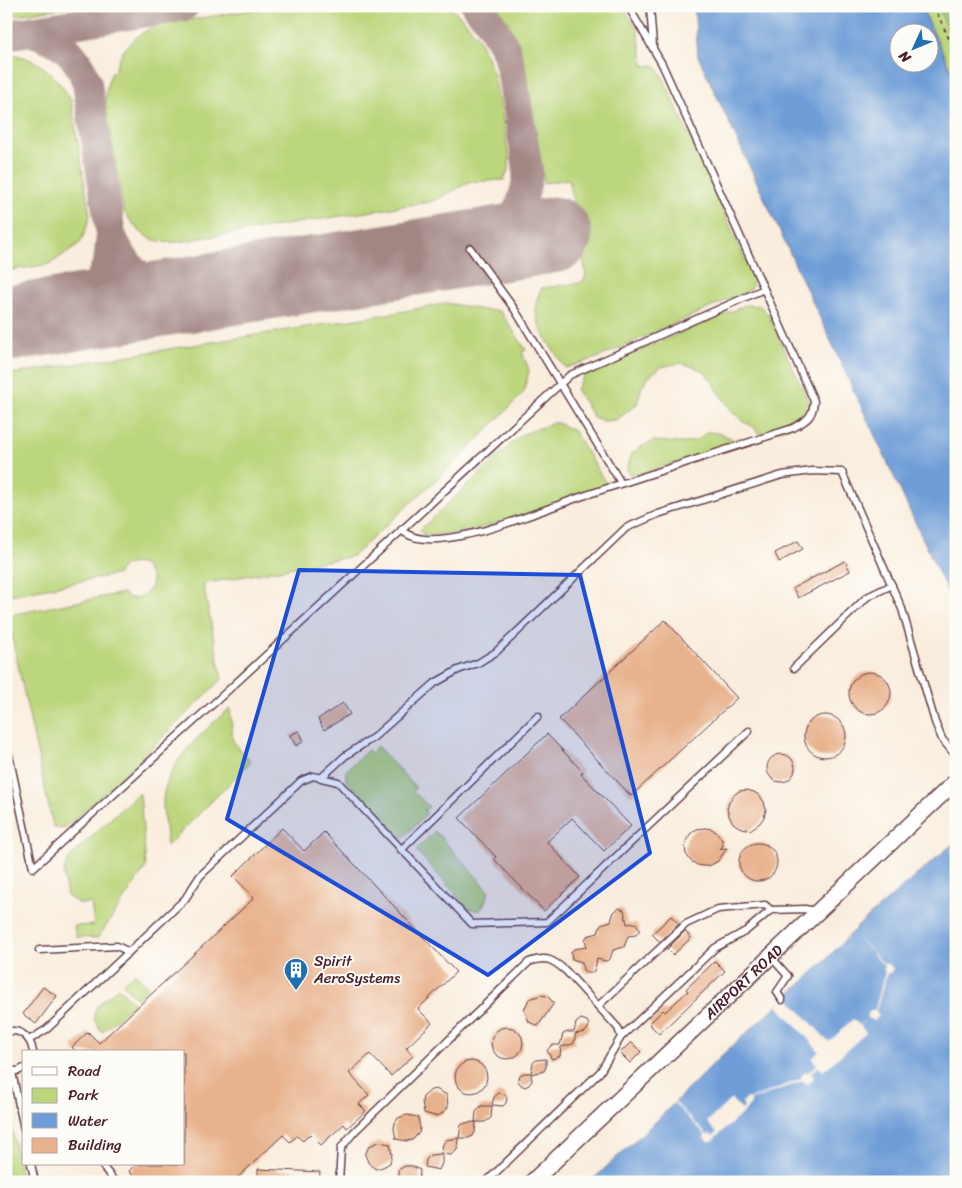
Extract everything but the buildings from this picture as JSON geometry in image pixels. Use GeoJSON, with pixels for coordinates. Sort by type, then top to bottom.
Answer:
{"type":"FeatureCollection","features":[{"type":"Feature","properties":{"kind":"street","name":"AIRPORT ROAD"},"geometry":{"type":"LineString","coordinates":[[532,1182],[956,781]]}},
{"type":"Feature","properties":{"kind":"lane"},"geometry":{"type":"LineString","coordinates":[[401,530],[412,538],[431,540],[450,538],[489,528],[793,428],[805,421],[813,412],[814,401],[696,136],[653,47],[628,6]]}},
{"type":"Feature","properties":{"kind":"lane"},"geometry":{"type":"LineString","coordinates":[[650,6],[653,47]]}},
{"type":"Feature","properties":{"kind":"lane"},"geometry":{"type":"LineString","coordinates":[[470,248],[515,310],[621,484]]}},
{"type":"Feature","properties":{"kind":"lane"},"geometry":{"type":"LineString","coordinates":[[6,741],[33,868],[570,375],[764,289]]}},
{"type":"Feature","properties":{"kind":"lane"},"geometry":{"type":"LineString","coordinates":[[322,777],[345,756],[374,737],[435,683],[458,670],[478,663],[496,652],[626,528],[658,514],[782,475],[812,471],[842,472],[902,609],[935,722],[942,739],[956,756]]}},
{"type":"Feature","properties":{"kind":"lane"},"geometry":{"type":"LineString","coordinates":[[794,668],[867,597],[892,585]]}},
{"type":"Feature","properties":{"kind":"lane"},"geometry":{"type":"LineString","coordinates":[[401,850],[538,716]]}},
{"type":"Feature","properties":{"kind":"lane"},"geometry":{"type":"LineString","coordinates":[[29,1040],[47,1029],[130,952],[185,899],[200,876],[301,781],[313,776],[338,782],[472,924],[548,922],[749,731]]}},
{"type":"Feature","properties":{"kind":"lane"},"geometry":{"type":"LineString","coordinates":[[598,1006],[686,924],[718,909],[766,905],[771,910]]}},
{"type":"Feature","properties":{"kind":"lane"},"geometry":{"type":"LineString","coordinates":[[486,1182],[600,1072],[621,1037],[716,948],[746,931],[771,910],[804,909],[816,912]]}},
{"type":"Feature","properties":{"kind":"lane"},"geometry":{"type":"LineString","coordinates":[[39,950],[118,946],[130,952]]}},
{"type":"Feature","properties":{"kind":"lane"},"geometry":{"type":"LineString","coordinates":[[770,956],[788,976],[778,992],[782,1000]]}},
{"type":"Feature","properties":{"kind":"lane"},"geometry":{"type":"LineString","coordinates":[[339,1182],[341,1148],[354,1132],[529,962],[542,958],[556,963],[566,971],[618,1028],[621,1037]]}},
{"type":"Feature","properties":{"kind":"lane"},"geometry":{"type":"LineString","coordinates":[[6,1032],[18,1032],[29,1040],[32,1050]]}},
{"type":"Feature","properties":{"kind":"lane"},"geometry":{"type":"LineString","coordinates":[[22,1069],[9,1072],[22,1121]]}},
{"type":"Feature","properties":{"kind":"lane"},"geometry":{"type":"LineString","coordinates":[[31,1166],[35,1182]]}},
{"type":"Feature","properties":{"kind":"lane"},"geometry":{"type":"LineString","coordinates":[[103,1166],[116,1182]]}},
{"type":"Feature","properties":{"kind":"path"},"geometry":{"type":"LineString","coordinates":[[934,6],[956,54]]}},
{"type":"Feature","properties":{"kind":"highlighted area"},"geometry":{"type":"Polygon","coordinates":[[[299,570],[580,575],[650,853],[488,975],[227,819],[299,570]]]}},
{"type":"Feature","properties":{"kind":"green space"},"geometry":{"type":"Polygon","coordinates":[[[6,6],[73,6],[6,17],[6,6]]]}},
{"type":"Feature","properties":{"kind":"green space"},"geometry":{"type":"Polygon","coordinates":[[[275,6],[448,6],[464,20],[477,37],[493,74],[509,157],[509,167],[504,180],[469,182],[429,202],[178,242],[152,239],[140,232],[124,212],[106,110],[108,81],[112,72],[115,71],[120,56],[134,39],[154,26],[275,6]]]}},
{"type":"Feature","properties":{"kind":"green space"},"geometry":{"type":"Polygon","coordinates":[[[497,6],[622,6],[637,27],[644,66],[655,65],[662,75],[754,279],[750,290],[597,358],[565,368],[541,329],[536,309],[537,299],[542,288],[580,283],[586,275],[569,179],[544,183],[525,65],[510,25],[497,6]]]}},
{"type":"Feature","properties":{"kind":"green space"},"geometry":{"type":"Polygon","coordinates":[[[921,6],[956,6],[956,80],[940,46],[940,22],[929,22],[921,6]]]}},
{"type":"Feature","properties":{"kind":"green space"},"geometry":{"type":"Polygon","coordinates":[[[938,6],[956,6],[956,48],[953,43],[938,6]]]}},
{"type":"Feature","properties":{"kind":"green space"},"geometry":{"type":"Polygon","coordinates":[[[6,54],[27,58],[44,68],[59,83],[71,100],[90,216],[80,243],[50,264],[6,271],[6,54]]]}},
{"type":"Feature","properties":{"kind":"green space"},"geometry":{"type":"Polygon","coordinates":[[[447,303],[500,311],[526,350],[522,352],[529,370],[524,392],[465,453],[353,556],[203,584],[222,679],[123,776],[66,827],[58,828],[53,826],[8,619],[15,614],[123,593],[129,598],[142,596],[148,591],[152,578],[144,565],[132,564],[123,568],[118,574],[6,596],[6,375],[447,303]]]}},
{"type":"Feature","properties":{"kind":"green space"},"geometry":{"type":"Polygon","coordinates":[[[746,305],[760,306],[768,314],[810,405],[802,419],[790,427],[759,434],[754,427],[744,422],[732,411],[706,373],[695,367],[680,363],[661,367],[648,377],[641,389],[637,404],[616,420],[604,421],[593,417],[576,389],[585,374],[746,305]]]}},
{"type":"Feature","properties":{"kind":"green space"},"geometry":{"type":"Polygon","coordinates":[[[553,423],[558,423],[574,431],[607,485],[492,525],[446,534],[423,535],[420,530],[521,435],[553,423]]]}},
{"type":"Feature","properties":{"kind":"green space"},"geometry":{"type":"Polygon","coordinates":[[[707,432],[724,435],[738,443],[631,477],[627,469],[632,454],[640,447],[654,441],[684,443],[697,440],[707,432]]]}},
{"type":"Feature","properties":{"kind":"green space"},"geometry":{"type":"Polygon","coordinates":[[[230,708],[233,741],[251,762],[167,846],[163,805],[168,779],[182,756],[230,708]]]}},
{"type":"Feature","properties":{"kind":"green space"},"geometry":{"type":"Polygon","coordinates":[[[377,746],[416,788],[413,791],[429,807],[424,810],[427,813],[404,837],[400,837],[346,780],[346,771],[368,750],[371,753],[377,746]]]}},
{"type":"Feature","properties":{"kind":"green space"},"geometry":{"type":"Polygon","coordinates":[[[140,794],[146,867],[98,938],[76,937],[74,926],[94,925],[91,903],[80,904],[67,896],[64,873],[67,863],[74,853],[136,795],[140,794]]]}},
{"type":"Feature","properties":{"kind":"green space"},"geometry":{"type":"Polygon","coordinates":[[[435,831],[489,891],[479,911],[468,908],[416,850],[435,831]]]}},
{"type":"Feature","properties":{"kind":"green space"},"geometry":{"type":"Polygon","coordinates":[[[135,973],[148,987],[137,999],[122,983],[135,973]]]}},
{"type":"Feature","properties":{"kind":"green space"},"geometry":{"type":"Polygon","coordinates":[[[118,987],[134,1003],[103,1032],[94,1018],[95,1012],[101,1002],[118,987]]]}},
{"type":"Feature","properties":{"kind":"green space"},"geometry":{"type":"Polygon","coordinates":[[[8,1109],[22,1182],[6,1182],[6,1110],[8,1109]]]}},
{"type":"Feature","properties":{"kind":"water"},"geometry":{"type":"Polygon","coordinates":[[[694,6],[921,6],[928,22],[890,22],[890,72],[940,72],[940,47],[956,81],[956,610],[698,56],[694,6]]]}},
{"type":"Feature","properties":{"kind":"water"},"geometry":{"type":"Polygon","coordinates":[[[956,841],[956,1182],[590,1182],[653,1124],[721,1056],[816,970],[859,925],[956,841]]]}},
{"type":"Feature","properties":{"kind":"pier"},"geometry":{"type":"Polygon","coordinates":[[[853,932],[884,964],[888,964],[893,968],[890,973],[887,973],[876,1011],[879,1016],[874,1021],[867,1018],[869,1012],[875,1010],[885,972],[884,966],[853,932]]]}},
{"type":"Feature","properties":{"kind":"pier"},"geometry":{"type":"Polygon","coordinates":[[[786,996],[829,1042],[853,1019],[859,1025],[867,1018],[860,1025],[866,1033],[823,1071],[818,1066],[811,1073],[814,1078],[808,1084],[803,1081],[751,1100],[751,1104],[744,1112],[711,1142],[704,1138],[705,1135],[674,1103],[707,1135],[713,1136],[717,1133],[707,1122],[731,1099],[742,1110],[744,1107],[742,1102],[746,1098],[750,1099],[801,1079],[801,1076],[809,1072],[817,1064],[812,1059],[819,1051],[777,1005],[786,996]]]}},
{"type":"Feature","properties":{"kind":"taxiway"},"geometry":{"type":"LineString","coordinates":[[6,35],[184,6]]}},
{"type":"Feature","properties":{"kind":"taxiway"},"geometry":{"type":"LineString","coordinates":[[470,248],[495,234],[512,218],[523,197],[528,169],[506,50],[487,18],[476,6]]}},
{"type":"Feature","properties":{"kind":"taxiway"},"geometry":{"type":"LineString","coordinates":[[32,32],[60,44],[67,50],[78,64],[87,83],[111,235]]}},
{"type":"Feature","properties":{"kind":"taxiway"},"geometry":{"type":"LineString","coordinates":[[47,316],[68,309],[83,298],[99,282],[108,263],[111,235],[127,263],[136,273],[147,280],[172,289],[204,290]]}},
{"type":"Feature","properties":{"kind":"runway"},"geometry":{"type":"LineString","coordinates":[[6,324],[554,235]]}},
{"type":"Feature","properties":{"kind":"place","name":"Spirit AeroSystems"},"geometry":{"type":"Point","coordinates":[296,991]}}]}
